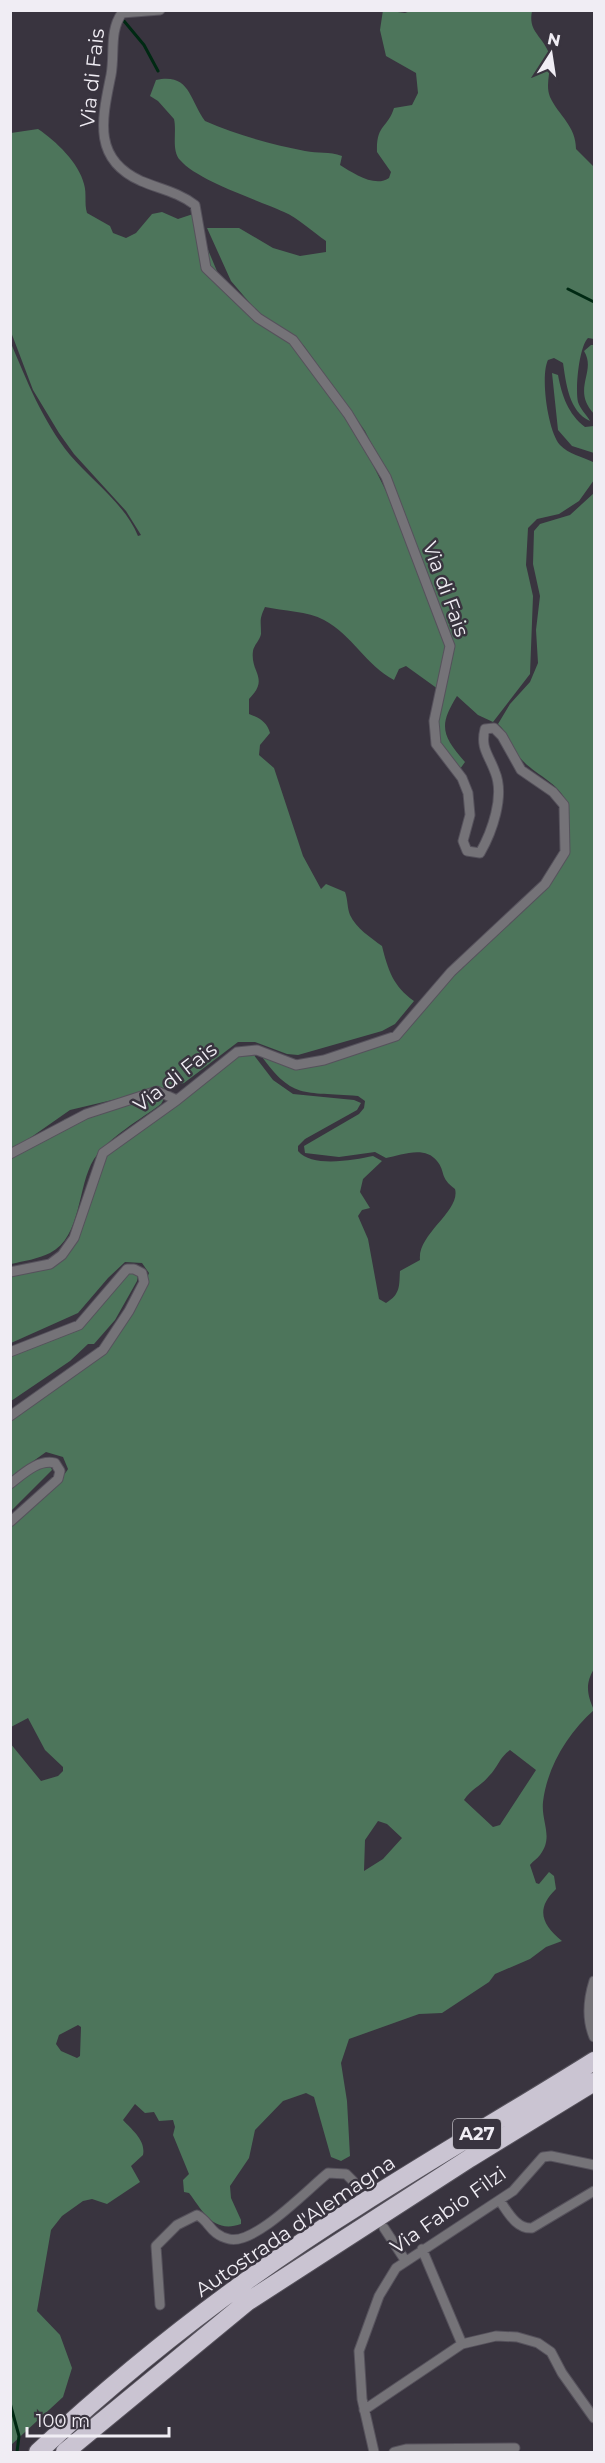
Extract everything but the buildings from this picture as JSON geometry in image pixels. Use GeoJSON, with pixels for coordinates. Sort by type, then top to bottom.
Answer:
{"type":"FeatureCollection","features":[{"type":"Feature","properties":{"kind":"highway","name":"Autostrada d'Alemagna"},"geometry":{"type":"LineString","coordinates":[[41,2449],[107,2391],[238,2287],[357,2206],[594,2061]]}},
{"type":"Feature","properties":{"kind":"highway","name":"Autostrada d'Alemagna"},"geometry":{"type":"LineString","coordinates":[[66,2452],[247,2302],[470,2158],[594,2082]]}},
{"type":"Feature","properties":{"kind":"street","name":"Via di Fais"},"geometry":{"type":"LineString","coordinates":[[10,1272],[50,1264],[62,1255],[74,1238],[103,1153],[177,1100],[237,1052],[256,1050],[296,1065],[324,1060],[396,1036],[451,972],[545,884],[565,852],[564,805],[553,792],[521,770],[502,736],[494,728],[485,729],[483,745],[496,774],[499,801],[480,853],[467,851],[464,841],[470,815],[468,793],[462,778],[436,744],[434,721],[450,646],[386,477],[348,414],[293,340],[258,318],[206,268],[195,205],[181,194],[141,181],[115,166],[104,144],[103,113],[112,69],[116,22],[122,13],[160,10]]}},
{"type":"Feature","properties":{"kind":"street"},"geometry":{"type":"LineString","coordinates":[[10,1154],[86,1114],[157,1091],[177,1100]]}},
{"type":"Feature","properties":{"kind":"street"},"geometry":{"type":"LineString","coordinates":[[10,1352],[79,1325],[127,1269],[134,1269],[142,1273],[144,1282],[129,1311],[103,1350],[10,1416]]}},
{"type":"Feature","properties":{"kind":"street"},"geometry":{"type":"LineString","coordinates":[[10,1484],[35,1466],[47,1461],[55,1463],[60,1471],[57,1479],[10,1522]]}},
{"type":"Feature","properties":{"kind":"street"},"geometry":{"type":"LineString","coordinates":[[594,1981],[588,2004],[594,2037]]}},
{"type":"Feature","properties":{"kind":"street","name":"Via Fabio Filzi"},"geometry":{"type":"LineString","coordinates":[[374,2452],[364,2410],[359,2351],[366,2325],[387,2281],[405,2260],[513,2191],[543,2157],[551,2156],[594,2165]]}},
{"type":"Feature","properties":{"kind":"street"},"geometry":{"type":"LineString","coordinates":[[160,2305],[156,2246],[177,2225],[197,2215],[212,2232],[231,2240],[242,2239],[259,2231],[328,2173],[346,2174],[353,2181]]}},
{"type":"Feature","properties":{"kind":"street"},"geometry":{"type":"LineString","coordinates":[[500,2200],[518,2225],[524,2229],[531,2228],[594,2191]]}},
{"type":"Feature","properties":{"kind":"street"},"geometry":{"type":"LineString","coordinates":[[384,2228],[405,2260]]}},
{"type":"Feature","properties":{"kind":"street"},"geometry":{"type":"LineString","coordinates":[[422,2249],[462,2344]]}},
{"type":"Feature","properties":{"kind":"street"},"geometry":{"type":"LineString","coordinates":[[364,2410],[462,2344],[496,2336],[517,2337],[538,2343],[551,2352],[562,2373],[594,2418]]}},
{"type":"Feature","properties":{"kind":"street"},"geometry":{"type":"LineString","coordinates":[[394,2452],[406,2449],[514,2448]]}},
{"type":"Feature","properties":{"kind":"green space"},"geometry":{"type":"Polygon","coordinates":[[[383,10],[405,13],[413,10],[532,11],[533,28],[550,57],[548,91],[550,97],[570,127],[576,149],[594,167],[594,339],[588,338],[582,350],[577,388],[579,405],[590,421],[577,411],[573,404],[567,388],[563,363],[554,358],[548,360],[545,390],[546,404],[556,438],[567,451],[593,462],[594,480],[579,501],[559,514],[537,519],[528,528],[526,565],[533,596],[530,674],[493,722],[478,715],[457,696],[447,715],[445,730],[451,744],[465,762],[460,769],[443,746],[437,727],[451,664],[452,639],[393,488],[365,431],[304,346],[289,333],[261,316],[231,281],[207,228],[239,228],[273,248],[300,256],[326,252],[326,241],[289,215],[214,183],[189,168],[177,156],[174,119],[158,101],[150,96],[156,80],[176,80],[187,90],[205,121],[266,142],[342,156],[340,165],[351,172],[371,180],[383,181],[389,178],[391,172],[377,152],[378,136],[394,108],[412,105],[418,93],[416,73],[386,56],[380,30],[383,10]]]}},
{"type":"Feature","properties":{"kind":"green space"},"geometry":{"type":"Polygon","coordinates":[[[38,129],[59,146],[77,168],[85,188],[87,213],[110,226],[113,233],[126,238],[136,233],[152,214],[162,212],[178,219],[193,214],[219,276],[256,321],[285,339],[299,351],[358,435],[386,491],[428,594],[446,648],[438,689],[406,666],[399,669],[394,680],[375,666],[334,626],[324,620],[303,613],[265,607],[261,618],[261,634],[253,651],[259,680],[255,692],[249,699],[249,714],[262,721],[270,733],[260,745],[259,755],[274,768],[303,856],[321,889],[326,884],[345,892],[353,920],[382,946],[392,977],[414,1001],[395,1024],[382,1031],[298,1055],[287,1054],[255,1042],[238,1042],[184,1083],[70,1110],[10,1152],[10,341],[36,400],[60,442],[79,465],[117,503],[138,536],[141,535],[126,511],[74,454],[59,433],[33,390],[11,332],[11,133],[38,129]]]}},
{"type":"Feature","properties":{"kind":"green space"},"geometry":{"type":"Polygon","coordinates":[[[594,345],[594,414],[588,405],[584,389],[588,366],[584,351],[594,345]]]}},
{"type":"Feature","properties":{"kind":"green space"},"geometry":{"type":"Polygon","coordinates":[[[552,373],[558,375],[564,397],[574,416],[585,427],[594,426],[594,453],[572,446],[558,430],[552,373]]]}},
{"type":"Feature","properties":{"kind":"green space"},"geometry":{"type":"Polygon","coordinates":[[[594,493],[594,1669],[589,1679],[588,1689],[594,1710],[567,1740],[549,1776],[543,1802],[546,1842],[540,1855],[530,1865],[536,1883],[539,1884],[549,1872],[554,1876],[556,1889],[549,1896],[543,1910],[546,1923],[562,1941],[546,1947],[530,1959],[495,1974],[489,1982],[442,2013],[419,2014],[349,2039],[341,2063],[347,2101],[350,2156],[341,2161],[331,2157],[314,2097],[306,2093],[283,2101],[255,2130],[249,2158],[230,2186],[231,2198],[241,2224],[223,2226],[216,2223],[204,2213],[189,2193],[184,2192],[183,2180],[189,2174],[173,2135],[175,2127],[173,2120],[159,2121],[154,2112],[145,2113],[135,2104],[123,2120],[138,2136],[142,2145],[143,2155],[131,2166],[140,2182],[107,2204],[92,2199],[83,2201],[62,2216],[51,2230],[37,2311],[60,2335],[72,2368],[63,2397],[11,2445],[10,1743],[41,1781],[58,1776],[63,1771],[63,1767],[45,1750],[28,1718],[11,1727],[10,1523],[68,1469],[63,1457],[46,1452],[11,1477],[11,1417],[96,1355],[142,1290],[149,1273],[142,1263],[125,1262],[78,1313],[11,1343],[11,1272],[46,1263],[63,1254],[100,1165],[108,1155],[223,1061],[250,1050],[273,1080],[293,1094],[354,1100],[361,1103],[357,1110],[305,1139],[298,1146],[298,1151],[313,1160],[345,1161],[373,1156],[382,1161],[363,1179],[360,1192],[370,1208],[362,1210],[358,1216],[368,1239],[379,1299],[386,1303],[394,1296],[398,1289],[400,1271],[420,1260],[425,1241],[452,1206],[455,1189],[445,1178],[437,1161],[426,1153],[413,1152],[386,1158],[375,1152],[339,1157],[305,1153],[304,1146],[359,1114],[364,1108],[365,1101],[358,1096],[311,1093],[290,1086],[280,1078],[258,1051],[272,1057],[303,1062],[394,1034],[546,881],[560,863],[567,803],[553,784],[522,760],[498,724],[510,704],[530,682],[538,663],[536,630],[540,596],[533,564],[534,531],[540,524],[570,515],[594,493]],[[510,1750],[503,1756],[492,1773],[464,1800],[493,1827],[500,1825],[536,1770],[510,1750]],[[378,1821],[365,1840],[364,1871],[383,1859],[402,1838],[387,1824],[378,1821]],[[78,2025],[59,2035],[56,2044],[61,2051],[77,2058],[80,2056],[81,2027],[78,2025]]]}},
{"type":"Feature","properties":{"kind":"green space"},"geometry":{"type":"Polygon","coordinates":[[[157,1091],[165,1097],[161,1104],[117,1136],[94,1159],[84,1183],[74,1223],[60,1245],[45,1255],[11,1264],[11,1158],[65,1119],[157,1091]]]}},
{"type":"Feature","properties":{"kind":"green space"},"geometry":{"type":"Polygon","coordinates":[[[130,1270],[138,1275],[137,1281],[115,1320],[94,1344],[88,1344],[70,1361],[11,1401],[11,1350],[78,1322],[130,1270]]]}},
{"type":"Feature","properties":{"kind":"green space"},"geometry":{"type":"Polygon","coordinates":[[[49,1463],[52,1470],[11,1511],[11,1487],[42,1465],[49,1463]]]}},
{"type":"Feature","properties":{"kind":"waterway"},"geometry":{"type":"LineString","coordinates":[[124,21],[144,45],[158,71]]}},
{"type":"Feature","properties":{"kind":"waterway"},"geometry":{"type":"LineString","coordinates":[[568,289],[594,302]]}},
{"type":"Feature","properties":{"kind":"waterway"},"geometry":{"type":"LineString","coordinates":[[10,2403],[19,2436],[17,2452]]}},
{"type":"Feature","properties":{"kind":"tunnel"},"geometry":{"type":"LineString","coordinates":[[353,2181],[368,2204]]}}]}
